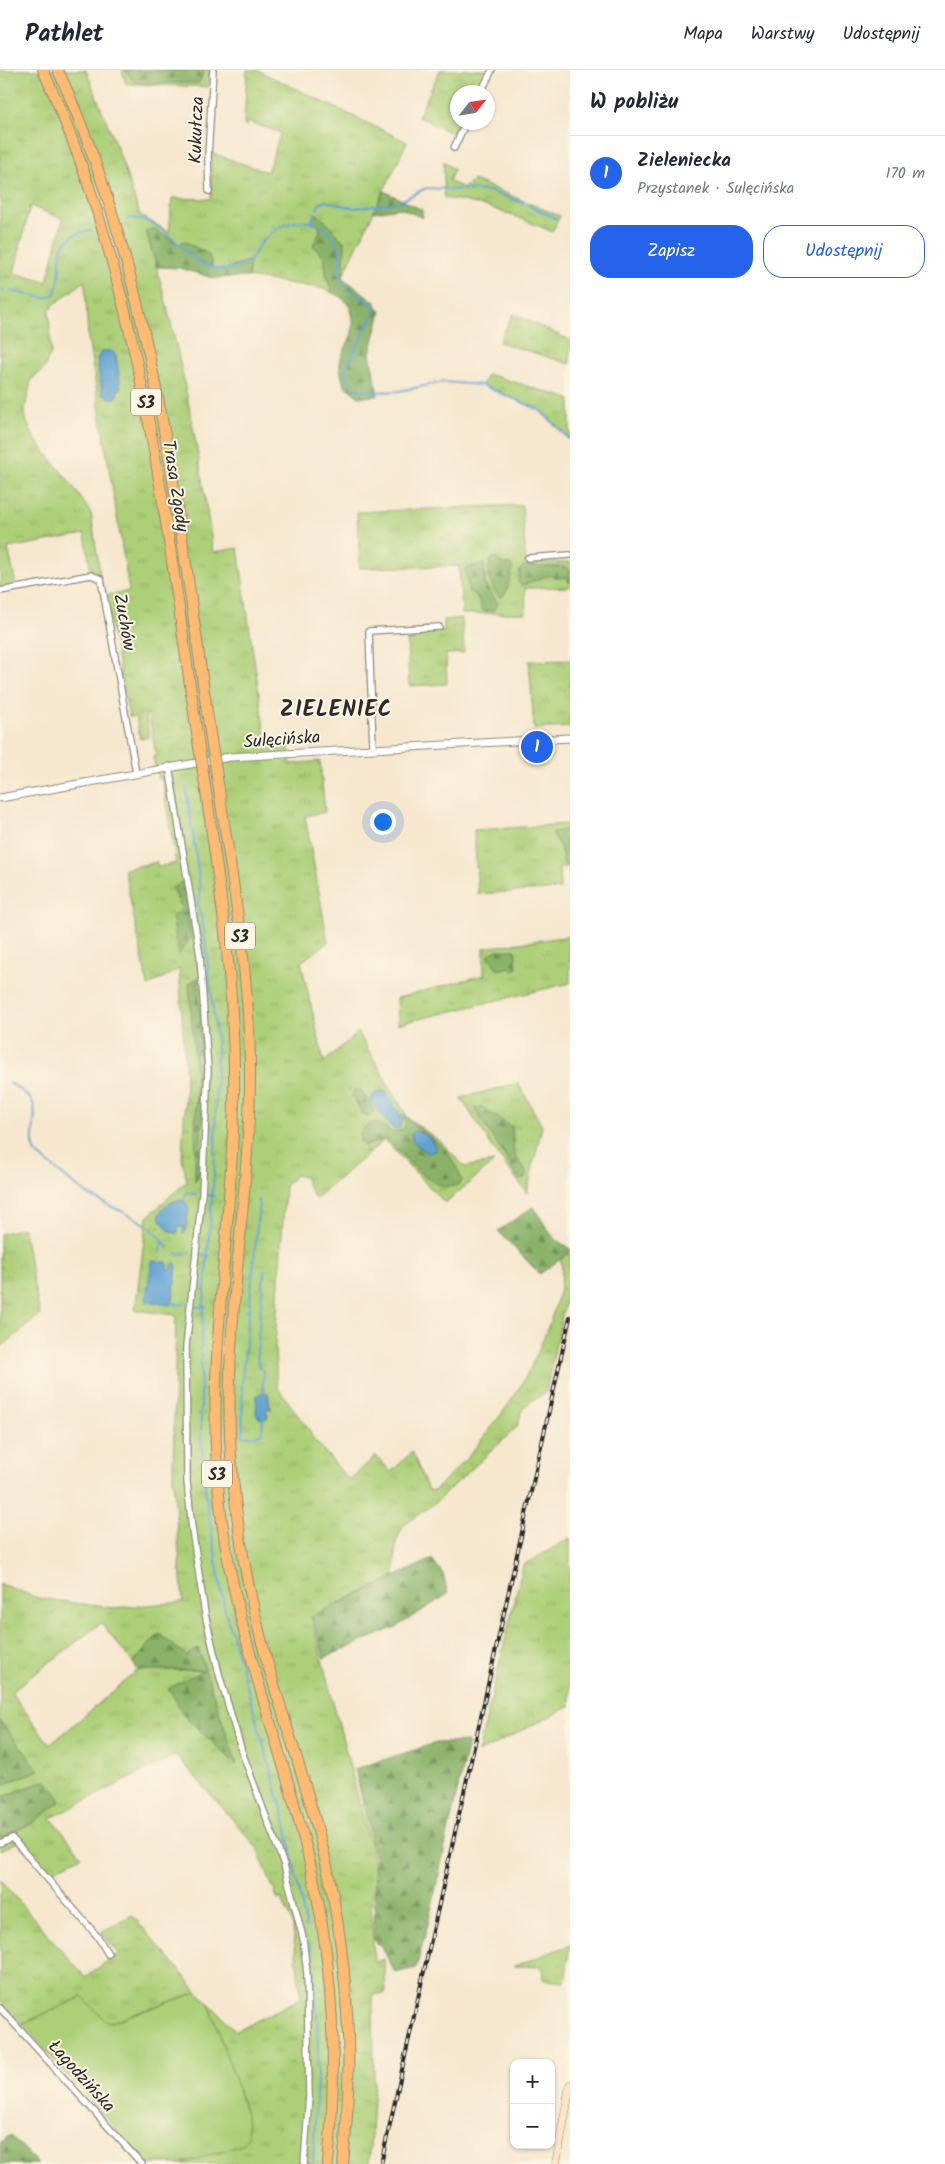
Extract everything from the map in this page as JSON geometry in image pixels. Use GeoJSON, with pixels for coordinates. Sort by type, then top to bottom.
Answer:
{"type":"FeatureCollection","features":[{"type":"Feature","properties":{"kind":"highway","name":"Trasa Zgody"},"geometry":{"type":"LineString","coordinates":[[43,70],[94,199],[133,336],[151,430],[224,918],[234,1054],[233,1134],[216,1349],[214,1428],[219,1497],[224,1542],[239,1615],[309,1858],[322,1925],[332,2027],[332,2103],[328,2164]]}},
{"type":"Feature","properties":{"kind":"highway","name":"Trasa Zgody"},"geometry":{"type":"LineString","coordinates":[[58,70],[93,158],[116,226],[145,334],[170,470],[243,958],[250,1052],[249,1135],[231,1350],[230,1428],[232,1468],[240,1541],[252,1602],[262,1644],[324,1854],[340,1938],[348,2029],[348,2102],[343,2164]]}},
{"type":"Feature","properties":{"kind":"main road"},"geometry":{"type":"LineString","coordinates":[[556,2164],[570,2086]]}},
{"type":"Feature","properties":{"kind":"street","name":"Kukułcza"},"geometry":{"type":"LineString","coordinates":[[209,191],[208,156],[213,70]]}},
{"type":"Feature","properties":{"kind":"street"},"geometry":{"type":"LineString","coordinates":[[484,85],[492,70]]}},
{"type":"Feature","properties":{"kind":"street"},"geometry":{"type":"LineString","coordinates":[[454,148],[462,130]]}},
{"type":"Feature","properties":{"kind":"street"},"geometry":{"type":"LineString","coordinates":[[528,558],[570,555]]}},
{"type":"Feature","properties":{"kind":"street","name":"Zuchów"},"geometry":{"type":"LineString","coordinates":[[0,590],[92,575],[101,579],[136,773]]}},
{"type":"Feature","properties":{"kind":"street"},"geometry":{"type":"LineString","coordinates":[[373,748],[369,631],[439,627]]}},
{"type":"Feature","properties":{"kind":"street","name":"Sulęcińska"},"geometry":{"type":"LineString","coordinates":[[0,798],[169,766],[230,757],[570,738]]}},
{"type":"Feature","properties":{"kind":"street"},"geometry":{"type":"LineString","coordinates":[[169,766],[200,956],[208,1068],[202,1194],[186,1347],[187,1481],[205,1614],[219,1674],[242,1752],[284,1865],[303,1938],[307,1974],[309,2096],[304,2164]]}},
{"type":"Feature","properties":{"kind":"street"},"geometry":{"type":"LineString","coordinates":[[0,1843],[12,1838],[98,1937],[108,1954]]}},
{"type":"Feature","properties":{"kind":"street","name":"Łagodzińska"},"geometry":{"type":"LineString","coordinates":[[0,2008],[142,2164]]}},
{"type":"Feature","properties":{"kind":"green space"},"geometry":{"type":"Polygon","coordinates":[[[0,70],[86,70],[119,153],[140,215],[169,232],[172,198],[211,199],[211,153],[267,172],[281,133],[249,122],[247,126],[244,125],[247,70],[257,70],[407,142],[342,278],[345,263],[326,222],[315,214],[311,222],[319,225],[320,233],[313,245],[325,258],[327,279],[333,293],[321,288],[248,277],[250,261],[223,270],[213,268],[154,229],[146,231],[168,310],[186,390],[213,552],[238,548],[266,742],[288,741],[291,764],[320,761],[325,812],[305,816],[328,942],[301,962],[324,1062],[358,1032],[408,1118],[441,1142],[465,1167],[494,1162],[445,1203],[384,1140],[315,1199],[304,1177],[295,1175],[285,1186],[275,1345],[277,1387],[310,1431],[312,1437],[349,1480],[376,1456],[391,1472],[412,1452],[428,1490],[434,1491],[471,1453],[520,1387],[537,1353],[557,1301],[561,1284],[562,1270],[560,1260],[570,1252],[570,1278],[546,1392],[523,1407],[517,1427],[437,1501],[403,1526],[396,1542],[394,1577],[311,1617],[371,1848],[376,1878],[371,1904],[374,1962],[384,1959],[386,1993],[373,1995],[374,2084],[369,2164],[180,2164],[242,2145],[245,2114],[209,2003],[236,2031],[301,1998],[292,1921],[281,1898],[278,1900],[256,1846],[176,1755],[51,1818],[82,1856],[48,1873],[18,1842],[0,1850],[0,1838],[33,1823],[44,1781],[0,1798],[0,1584],[38,1598],[112,1608],[183,1602],[173,1478],[176,1315],[135,1310],[147,1217],[187,1181],[182,1159],[186,1080],[179,969],[148,986],[124,869],[157,862],[158,867],[176,863],[162,779],[158,779],[153,757],[156,756],[149,714],[146,715],[149,737],[140,739],[136,717],[129,717],[105,596],[129,591],[88,338],[85,281],[53,305],[49,312],[51,353],[43,370],[31,380],[25,409],[26,421],[35,439],[72,485],[91,513],[100,575],[91,572],[85,534],[8,548],[15,580],[13,588],[0,590],[0,70]],[[30,206],[14,273],[47,282],[63,219],[30,206]],[[101,1623],[11,1692],[50,1745],[138,1670],[204,1670],[198,1648],[187,1656],[159,1634],[133,1663],[101,1623]]]}},
{"type":"Feature","properties":{"kind":"green space"},"geometry":{"type":"Polygon","coordinates":[[[122,70],[209,70],[208,87],[126,84],[122,70]]]}},
{"type":"Feature","properties":{"kind":"green space"},"geometry":{"type":"Polygon","coordinates":[[[125,70],[205,70],[199,83],[139,83],[134,81],[125,70]]]}},
{"type":"Feature","properties":{"kind":"green space"},"geometry":{"type":"Polygon","coordinates":[[[440,70],[487,70],[480,85],[450,85],[450,130],[458,130],[456,135],[418,117],[440,70]]]}},
{"type":"Feature","properties":{"kind":"green space"},"geometry":{"type":"Polygon","coordinates":[[[444,161],[454,170],[449,181],[464,188],[472,180],[476,181],[560,216],[552,232],[499,210],[444,198],[444,161]]]}},
{"type":"Feature","properties":{"kind":"green space"},"geometry":{"type":"Polygon","coordinates":[[[384,191],[422,210],[423,218],[400,208],[373,212],[384,191]]]}},
{"type":"Feature","properties":{"kind":"green space"},"geometry":{"type":"Polygon","coordinates":[[[315,213],[345,243],[343,278],[374,301],[381,312],[370,353],[378,396],[359,397],[344,385],[340,362],[351,336],[353,326],[352,314],[347,303],[333,293],[327,279],[325,258],[313,245],[320,233],[319,225],[311,223],[315,213]]]}},
{"type":"Feature","properties":{"kind":"green space"},"geometry":{"type":"Polygon","coordinates":[[[154,229],[180,245],[183,241],[209,254],[213,268],[223,270],[250,260],[248,277],[213,278],[180,268],[157,267],[146,231],[154,229]]]}},
{"type":"Feature","properties":{"kind":"green space"},"geometry":{"type":"Polygon","coordinates":[[[513,314],[570,340],[570,364],[499,342],[513,314]]]}},
{"type":"Feature","properties":{"kind":"green space"},"geometry":{"type":"Polygon","coordinates":[[[487,374],[570,399],[570,440],[540,410],[482,385],[487,374]]]}},
{"type":"Feature","properties":{"kind":"green space"},"geometry":{"type":"Polygon","coordinates":[[[522,505],[526,563],[570,562],[570,587],[525,588],[526,613],[462,614],[459,566],[360,568],[357,512],[522,505]]]}},
{"type":"Feature","properties":{"kind":"green space"},"geometry":{"type":"Polygon","coordinates":[[[495,557],[503,564],[511,565],[513,568],[506,593],[502,597],[498,596],[493,588],[488,574],[491,559],[495,557]]]}},
{"type":"Feature","properties":{"kind":"green space"},"geometry":{"type":"Polygon","coordinates":[[[484,563],[485,585],[498,603],[493,611],[483,611],[477,596],[469,592],[465,569],[484,563]]]}},
{"type":"Feature","properties":{"kind":"green space"},"geometry":{"type":"Polygon","coordinates":[[[523,566],[564,567],[570,570],[570,583],[566,577],[557,578],[548,575],[521,586],[518,581],[520,570],[523,566]]]}},
{"type":"Feature","properties":{"kind":"green space"},"geometry":{"type":"Polygon","coordinates":[[[462,618],[464,653],[446,654],[447,684],[409,686],[407,634],[444,632],[444,620],[462,618]]]}},
{"type":"Feature","properties":{"kind":"green space"},"geometry":{"type":"Polygon","coordinates":[[[570,660],[570,727],[534,729],[529,661],[570,660]]]}},
{"type":"Feature","properties":{"kind":"green space"},"geometry":{"type":"Polygon","coordinates":[[[570,824],[570,867],[559,868],[560,889],[478,894],[474,830],[570,824]]]}},
{"type":"Feature","properties":{"kind":"green space"},"geometry":{"type":"Polygon","coordinates":[[[570,828],[570,865],[564,864],[560,847],[552,833],[570,828]]]}},
{"type":"Feature","properties":{"kind":"green space"},"geometry":{"type":"Polygon","coordinates":[[[184,881],[191,938],[179,954],[172,917],[182,910],[173,888],[184,881]]]}},
{"type":"Feature","properties":{"kind":"green space"},"geometry":{"type":"Polygon","coordinates":[[[570,936],[570,983],[398,1024],[397,998],[484,975],[484,948],[570,936]]]}},
{"type":"Feature","properties":{"kind":"green space"},"geometry":{"type":"Polygon","coordinates":[[[496,950],[515,950],[517,968],[513,971],[509,967],[498,970],[488,956],[496,950]]]}},
{"type":"Feature","properties":{"kind":"green space"},"geometry":{"type":"Polygon","coordinates":[[[198,978],[203,1083],[200,1172],[195,1182],[196,1079],[189,983],[198,978]]]}},
{"type":"Feature","properties":{"kind":"green space"},"geometry":{"type":"Polygon","coordinates":[[[518,1083],[542,1126],[527,1193],[495,1151],[461,1098],[518,1083]]]}},
{"type":"Feature","properties":{"kind":"green space"},"geometry":{"type":"Polygon","coordinates":[[[354,1090],[361,1090],[375,1111],[369,1116],[363,1114],[352,1096],[354,1090]]]}},
{"type":"Feature","properties":{"kind":"green space"},"geometry":{"type":"Polygon","coordinates":[[[482,1107],[512,1127],[514,1154],[526,1172],[525,1178],[520,1180],[474,1108],[482,1107]]]}},
{"type":"Feature","properties":{"kind":"green space"},"geometry":{"type":"Polygon","coordinates":[[[403,1115],[446,1150],[458,1170],[462,1182],[452,1186],[442,1186],[431,1181],[386,1139],[364,1146],[360,1143],[360,1133],[373,1123],[379,1124],[393,1132],[404,1129],[406,1121],[403,1115]]]}},
{"type":"Feature","properties":{"kind":"green space"},"geometry":{"type":"Polygon","coordinates":[[[533,1207],[554,1238],[570,1249],[570,1252],[540,1274],[498,1231],[533,1207]]]}},
{"type":"Feature","properties":{"kind":"green space"},"geometry":{"type":"Polygon","coordinates":[[[23,1228],[40,1315],[0,1348],[0,1234],[23,1228]]]}},
{"type":"Feature","properties":{"kind":"green space"},"geometry":{"type":"Polygon","coordinates":[[[570,1538],[570,1706],[478,1753],[523,1565],[570,1538]]]}},
{"type":"Feature","properties":{"kind":"green space"},"geometry":{"type":"Polygon","coordinates":[[[432,1559],[443,1574],[448,1594],[396,1627],[324,1658],[312,1616],[432,1559]]]}},
{"type":"Feature","properties":{"kind":"green space"},"geometry":{"type":"Polygon","coordinates":[[[159,1634],[187,1656],[198,1648],[237,1765],[184,1716],[169,1688],[204,1670],[138,1670],[133,1663],[159,1634]]]}},
{"type":"Feature","properties":{"kind":"green space"},"geometry":{"type":"Polygon","coordinates":[[[0,1721],[39,1770],[0,1786],[0,1721]]]}},
{"type":"Feature","properties":{"kind":"green space"},"geometry":{"type":"Polygon","coordinates":[[[468,1742],[428,1924],[416,1968],[395,1973],[383,1949],[374,1940],[375,1858],[355,1769],[436,1743],[468,1742]]]}},
{"type":"Feature","properties":{"kind":"green space"},"geometry":{"type":"Polygon","coordinates":[[[44,1781],[48,1782],[61,1801],[33,1823],[0,1838],[0,1798],[44,1781]]]}},
{"type":"Feature","properties":{"kind":"green space"},"geometry":{"type":"Polygon","coordinates":[[[0,1880],[85,1977],[119,1953],[101,1932],[132,1915],[198,1992],[108,2023],[82,1997],[22,2024],[0,2000],[0,1880]]]}},
{"type":"Feature","properties":{"kind":"green space"},"geometry":{"type":"Polygon","coordinates":[[[570,1945],[565,1982],[544,1980],[543,1967],[514,1966],[570,1945]]]}},
{"type":"Feature","properties":{"kind":"green space"},"geometry":{"type":"Polygon","coordinates":[[[198,1992],[209,2003],[246,2114],[248,2137],[242,2145],[180,2164],[147,2164],[22,2024],[82,1997],[108,2023],[198,1992]]]}},
{"type":"Feature","properties":{"kind":"green space"},"geometry":{"type":"Polygon","coordinates":[[[10,2135],[38,2164],[0,2164],[0,2143],[10,2135]]]}},
{"type":"Feature","properties":{"kind":"water"},"geometry":{"type":"Polygon","coordinates":[[[102,351],[111,351],[116,355],[121,389],[118,390],[117,397],[112,399],[102,393],[97,359],[102,351]]]}},
{"type":"Feature","properties":{"kind":"water"},"geometry":{"type":"Polygon","coordinates":[[[381,1091],[386,1092],[403,1119],[400,1127],[393,1129],[370,1100],[373,1095],[381,1091]]]}},
{"type":"Feature","properties":{"kind":"water"},"geometry":{"type":"Polygon","coordinates":[[[415,1131],[428,1137],[436,1150],[428,1154],[413,1141],[411,1134],[415,1131]]]}},
{"type":"Feature","properties":{"kind":"water"},"geometry":{"type":"Polygon","coordinates":[[[178,1200],[185,1202],[189,1207],[186,1231],[183,1234],[184,1227],[179,1227],[177,1234],[169,1231],[159,1218],[166,1206],[178,1200]]]}},
{"type":"Feature","properties":{"kind":"water"},"geometry":{"type":"Polygon","coordinates":[[[152,1261],[167,1262],[167,1269],[170,1270],[174,1263],[177,1265],[173,1301],[170,1305],[147,1302],[146,1296],[152,1261]]]}},
{"type":"Feature","properties":{"kind":"water"},"geometry":{"type":"Polygon","coordinates":[[[263,1392],[268,1393],[271,1410],[269,1408],[266,1410],[268,1417],[264,1419],[259,1418],[256,1413],[257,1395],[263,1392]]]}},
{"type":"Feature","properties":{"kind":"waterway"},"geometry":{"type":"LineString","coordinates":[[317,209],[319,204],[325,201],[355,208],[399,202],[426,188],[489,191],[524,203]]}},
{"type":"Feature","properties":{"kind":"waterway"},"geometry":{"type":"LineString","coordinates":[[528,205],[555,218]]}},
{"type":"Feature","properties":{"kind":"waterway"},"geometry":{"type":"LineString","coordinates":[[311,223],[315,213]]}},
{"type":"Feature","properties":{"kind":"waterway"},"geometry":{"type":"LineString","coordinates":[[127,219],[140,219],[152,223],[162,229],[191,256],[213,268],[222,269],[236,267],[249,261],[262,242],[280,228],[299,222],[319,225],[328,231],[339,247],[339,272],[345,286],[376,310],[345,369],[346,376],[357,390],[377,392],[399,391],[444,382],[482,385],[540,410],[570,440]]}},
{"type":"Feature","properties":{"kind":"waterway"},"geometry":{"type":"LineString","coordinates":[[11,291],[45,298],[55,294],[59,280],[61,247],[73,235],[91,230]]}},
{"type":"Feature","properties":{"kind":"waterway"},"geometry":{"type":"LineString","coordinates":[[186,788],[198,869],[200,894],[198,904],[204,930],[217,1044],[215,1158],[201,1341],[201,1438],[204,1478],[224,1606],[286,1824],[306,1928]]}},
{"type":"Feature","properties":{"kind":"waterway"},"geometry":{"type":"LineString","coordinates":[[10,1083],[26,1094],[33,1103],[35,1115],[33,1143],[37,1154],[86,1193],[131,1216],[151,1229],[169,1249]]}},
{"type":"Feature","properties":{"kind":"waterway"},"geometry":{"type":"LineString","coordinates":[[183,1201],[186,1193],[196,1194]]}},
{"type":"Feature","properties":{"kind":"waterway"},"geometry":{"type":"LineString","coordinates":[[206,1195],[214,1196]]}},
{"type":"Feature","properties":{"kind":"waterway"},"geometry":{"type":"LineString","coordinates":[[252,1260],[254,1260],[259,1200],[257,1200]]}},
{"type":"Feature","properties":{"kind":"waterway"},"geometry":{"type":"LineString","coordinates":[[160,1253],[163,1241]]}},
{"type":"Feature","properties":{"kind":"waterway"},"geometry":{"type":"LineString","coordinates":[[176,1253],[189,1254]]}},
{"type":"Feature","properties":{"kind":"waterway"},"geometry":{"type":"LineString","coordinates":[[200,1254],[209,1256]]}},
{"type":"Feature","properties":{"kind":"waterway"},"geometry":{"type":"LineString","coordinates":[[246,1310],[249,1310],[254,1260]]}},
{"type":"Feature","properties":{"kind":"waterway"},"geometry":{"type":"LineString","coordinates":[[263,1392],[263,1372],[258,1362],[257,1354],[264,1270]]}},
{"type":"Feature","properties":{"kind":"waterway"},"geometry":{"type":"LineString","coordinates":[[172,1303],[183,1305]]}},
{"type":"Feature","properties":{"kind":"waterway"},"geometry":{"type":"LineString","coordinates":[[194,1306],[206,1307]]}},
{"type":"Feature","properties":{"kind":"waterway"},"geometry":{"type":"LineString","coordinates":[[249,1310],[242,1382],[243,1436],[256,1436],[262,1433],[263,1417]]}},
{"type":"Feature","properties":{"kind":"waterway"},"geometry":{"type":"LineString","coordinates":[[310,1944],[316,1990],[318,2050],[313,2164]]}},
{"type":"Feature","properties":{"kind":"railway"},"geometry":{"type":"LineString","coordinates":[[381,2164],[570,1317]]}},
{"type":"Feature","properties":{"kind":"place","name":"Zieleniecka"},"geometry":{"type":"Point","coordinates":[537,747]}},
{"type":"Feature","properties":{"kind":"district","name":"ZIELENIEC"},"geometry":{"type":"Point","coordinates":[336,708]}}]}
